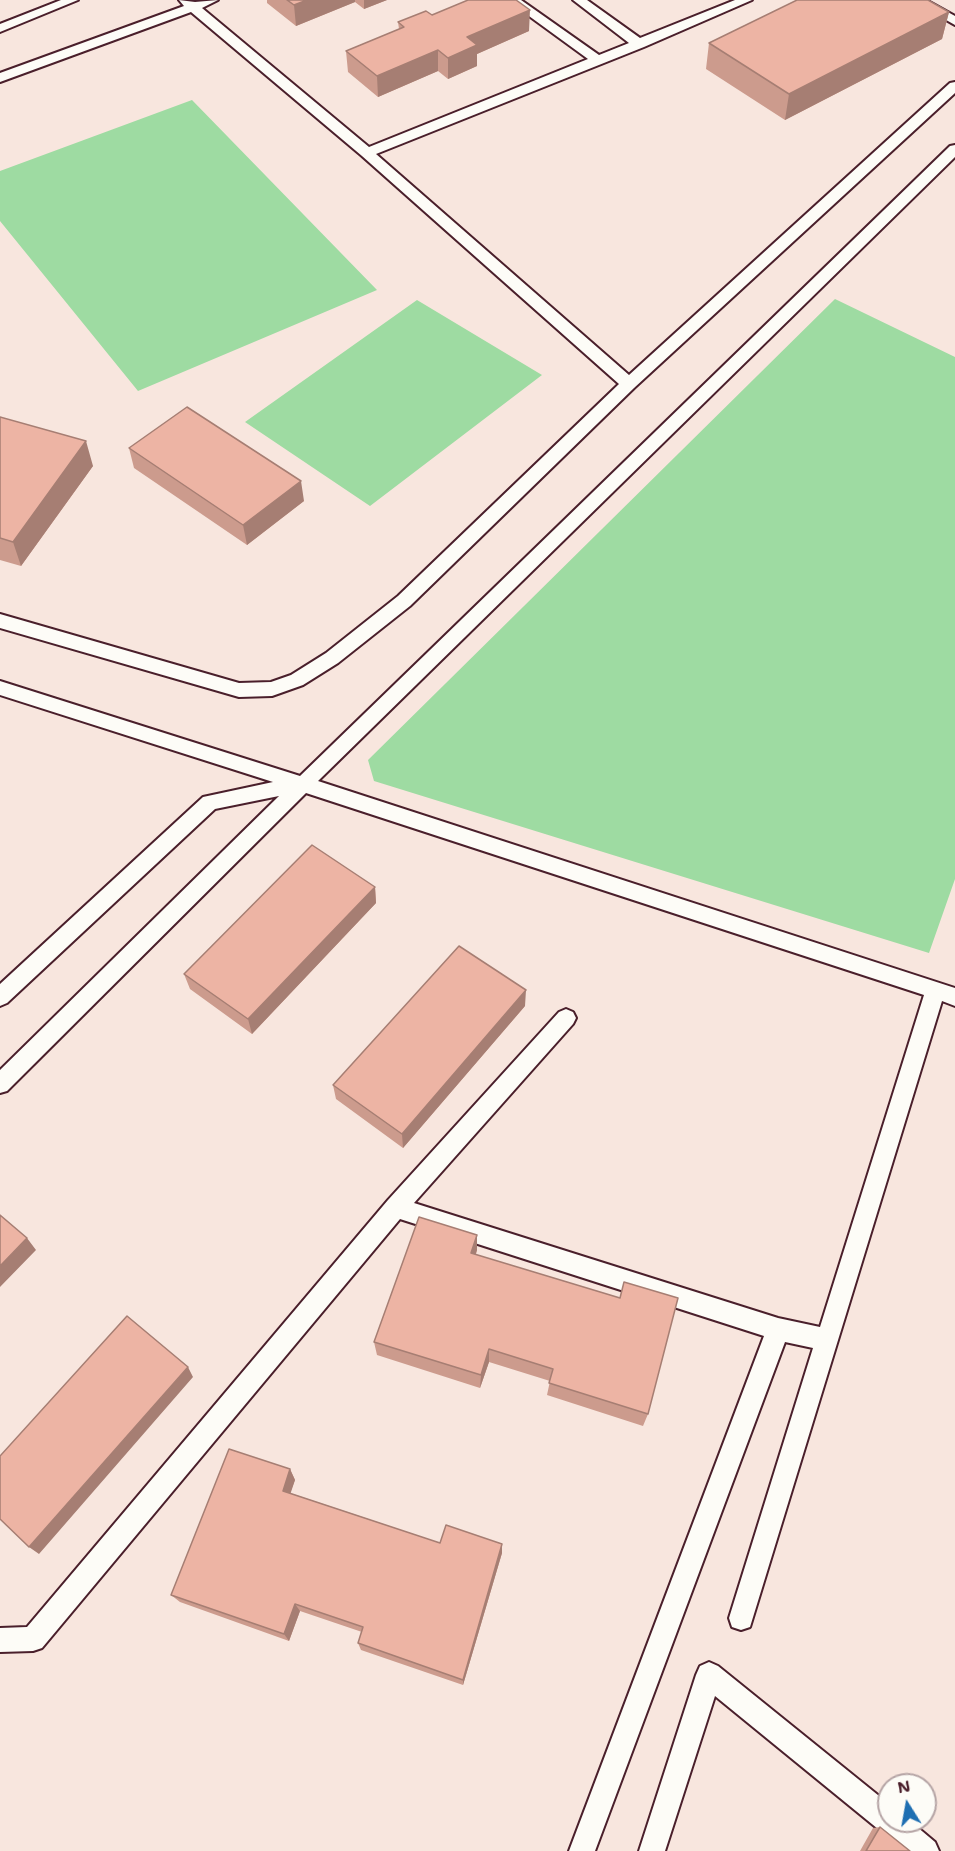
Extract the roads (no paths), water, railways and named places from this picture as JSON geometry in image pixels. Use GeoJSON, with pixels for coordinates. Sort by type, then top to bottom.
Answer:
{"type":"FeatureCollection","features":[{"type":"Feature","properties":{"kind":"lane"},"geometry":{"type":"LineString","coordinates":[[0,28],[72,0]]}},
{"type":"Feature","properties":{"kind":"lane"},"geometry":{"type":"LineString","coordinates":[[0,78],[189,3],[212,0]]}},
{"type":"Feature","properties":{"kind":"lane"},"geometry":{"type":"LineString","coordinates":[[513,0],[598,60]]}},
{"type":"Feature","properties":{"kind":"lane"},"geometry":{"type":"LineString","coordinates":[[579,0],[639,44]]}},
{"type":"Feature","properties":{"kind":"lane"},"geometry":{"type":"LineString","coordinates":[[367,153],[746,0]]}},
{"type":"Feature","properties":{"kind":"lane"},"geometry":{"type":"LineString","coordinates":[[917,0],[955,21]]}},
{"type":"Feature","properties":{"kind":"lane"},"geometry":{"type":"LineString","coordinates":[[189,3],[367,153],[629,384]]}},
{"type":"Feature","properties":{"kind":"lane"},"geometry":{"type":"LineString","coordinates":[[0,621],[239,690],[272,689],[297,680],[332,658],[404,601],[629,384],[955,86]]}},
{"type":"Feature","properties":{"kind":"lane"},"geometry":{"type":"LineString","coordinates":[[0,1084],[303,784],[955,149]]}},
{"type":"Feature","properties":{"kind":"lane"},"geometry":{"type":"LineString","coordinates":[[0,688],[303,784],[945,994],[826,1340],[741,1618]]}},
{"type":"Feature","properties":{"kind":"lane"},"geometry":{"type":"LineString","coordinates":[[0,998],[210,802],[303,784]]}},
{"type":"Feature","properties":{"kind":"lane"},"geometry":{"type":"LineString","coordinates":[[0,1640],[33,1639],[396,1207],[566,1018]]}},
{"type":"Feature","properties":{"kind":"lane"},"geometry":{"type":"LineString","coordinates":[[396,1207],[778,1329],[826,1340]]}},
{"type":"Feature","properties":{"kind":"lane"},"geometry":{"type":"LineString","coordinates":[[582,1851],[778,1329]]}},
{"type":"Feature","properties":{"kind":"lane"},"geometry":{"type":"LineString","coordinates":[[652,1851],[709,1675],[926,1851]]}}]}
